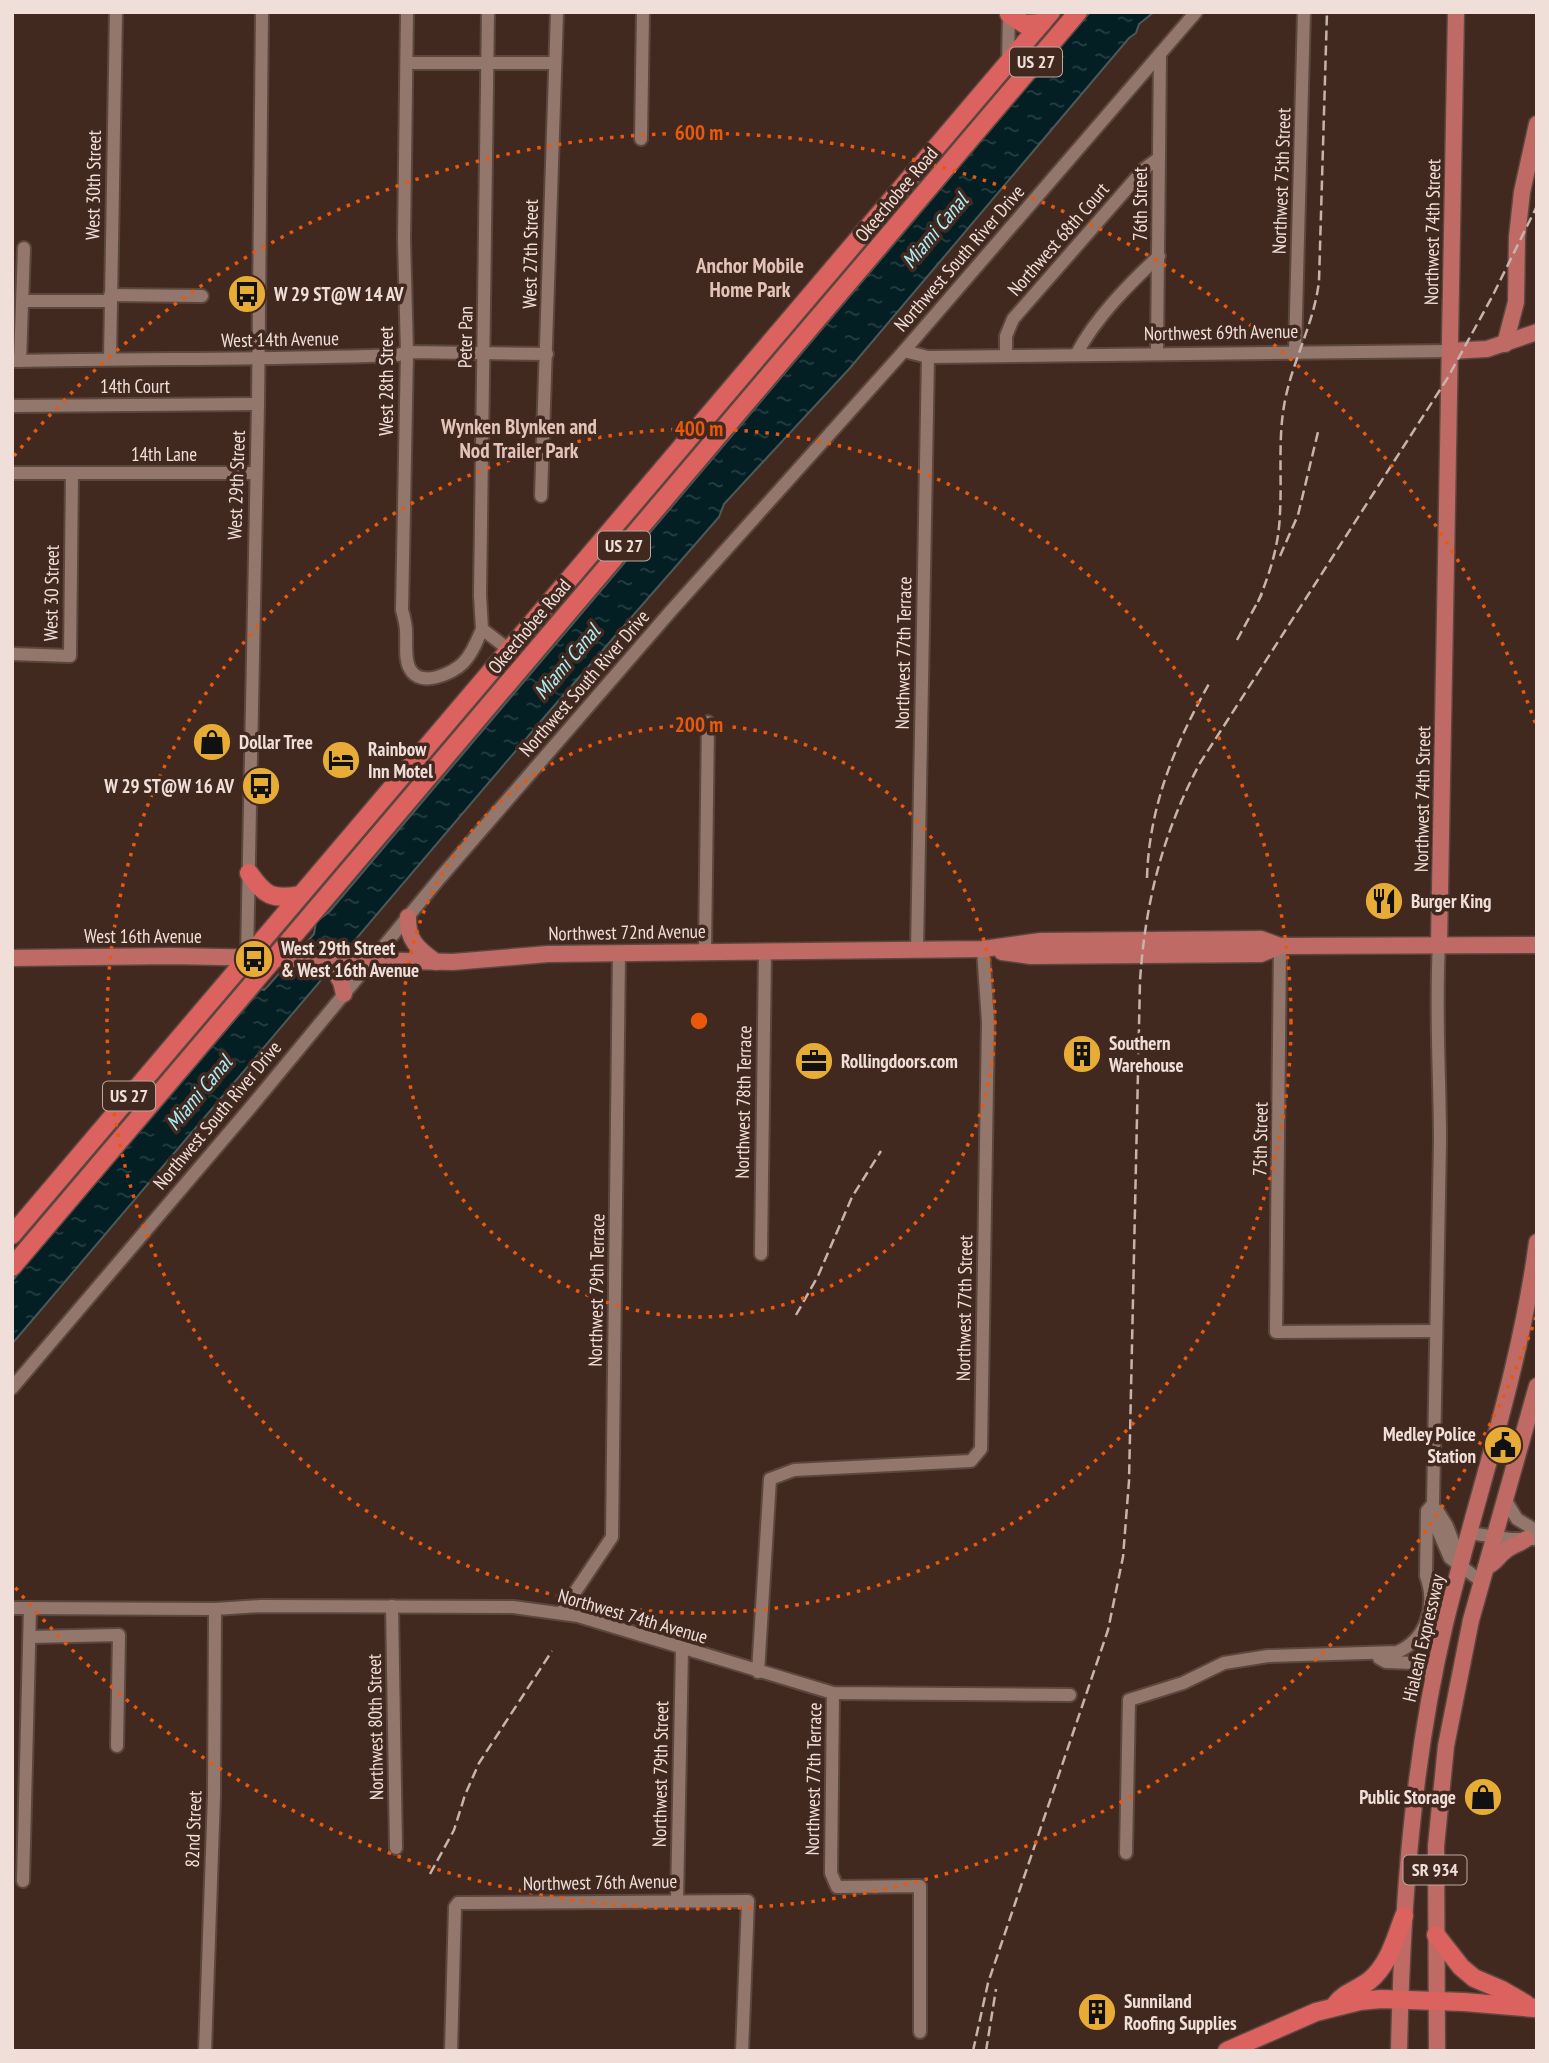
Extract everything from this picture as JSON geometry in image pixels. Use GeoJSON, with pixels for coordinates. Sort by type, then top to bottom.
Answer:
{"type":"FeatureCollection","features":[{"type":"Feature","properties":{"kind":"highway","name":"Okeechobee Road"},"geometry":{"type":"LineString","coordinates":[[12,1267],[281,959],[1078,12]]}},
{"type":"Feature","properties":{"kind":"highway"},"geometry":{"type":"LineString","coordinates":[[1009,13],[1024,24],[1047,18]]}},
{"type":"Feature","properties":{"kind":"highway","name":"Okeechobee Road"},"geometry":{"type":"LineString","coordinates":[[12,1234],[1047,18]]}},
{"type":"Feature","properties":{"kind":"highway"},"geometry":{"type":"LineString","coordinates":[[994,111],[1006,80],[1008,63]]}},
{"type":"Feature","properties":{"kind":"highway"},"geometry":{"type":"LineString","coordinates":[[249,873],[268,895],[286,898],[300,895]]}},
{"type":"Feature","properties":{"kind":"highway"},"geometry":{"type":"LineString","coordinates":[[1334,2007],[1344,1994],[1368,1981],[1379,1971],[1404,1916]]}},
{"type":"Feature","properties":{"kind":"highway"},"geometry":{"type":"LineString","coordinates":[[1436,1935],[1461,1968],[1474,1978],[1535,2009]]}},
{"type":"Feature","properties":{"kind":"highway"},"geometry":{"type":"LineString","coordinates":[[1227,2051],[1334,2007],[1368,2000],[1499,2004],[1535,2009]]}},
{"type":"Feature","properties":{"kind":"main road","name":"Northwest 74th Street"},"geometry":{"type":"LineString","coordinates":[[1439,945],[1456,12]]}},
{"type":"Feature","properties":{"kind":"main road"},"geometry":{"type":"LineString","coordinates":[[1505,344],[1516,302],[1519,214],[1523,184],[1537,124]]}},
{"type":"Feature","properties":{"kind":"main road"},"geometry":{"type":"LineString","coordinates":[[1516,302],[1525,318],[1537,330]]}},
{"type":"Feature","properties":{"kind":"main road","name":"Northwest 69th Avenue"},"geometry":{"type":"LineString","coordinates":[[1450,351],[1478,350],[1505,344],[1537,330]]}},
{"type":"Feature","properties":{"kind":"main road"},"geometry":{"type":"LineString","coordinates":[[408,917],[408,930],[413,943],[436,962]]}},
{"type":"Feature","properties":{"kind":"main road","name":"Northwest 72nd Avenue"},"geometry":{"type":"LineString","coordinates":[[281,959],[436,962],[619,952],[983,949],[1031,956],[1176,955],[1261,954],[1280,946],[1537,945]]}},
{"type":"Feature","properties":{"kind":"main road","name":"West 16th Avenue"},"geometry":{"type":"LineString","coordinates":[[12,958],[281,959]]}},
{"type":"Feature","properties":{"kind":"main road"},"geometry":{"type":"LineString","coordinates":[[336,959],[342,987]]}},
{"type":"Feature","properties":{"kind":"main road","name":"Hialeah Expressway"},"geometry":{"type":"LineString","coordinates":[[1399,2051],[1404,1916],[1415,1794],[1434,1676],[1521,1334],[1537,1242]]}},
{"type":"Feature","properties":{"kind":"main road","name":"SR 934"},"geometry":{"type":"LineString","coordinates":[[1437,2051],[1437,1832],[1442,1774],[1458,1679],[1484,1574],[1537,1386]]}},
{"type":"Feature","properties":{"kind":"main road"},"geometry":{"type":"LineString","coordinates":[[1484,1574],[1504,1552],[1533,1536]]}},
{"type":"Feature","properties":{"kind":"street","name":"West 30th Street"},"geometry":{"type":"LineString","coordinates":[[110,359],[116,12]]}},
{"type":"Feature","properties":{"kind":"street","name":"West 29th Street"},"geometry":{"type":"LineString","coordinates":[[247,958],[258,404],[262,12]]}},
{"type":"Feature","properties":{"kind":"street","name":"West 28th Street"},"geometry":{"type":"LineString","coordinates":[[407,12],[404,239],[407,352],[402,610],[409,667],[415,675],[425,678],[438,676],[464,662],[482,629]]}},
{"type":"Feature","properties":{"kind":"street","name":"Peter Pan"},"geometry":{"type":"LineString","coordinates":[[482,629],[480,595],[488,12]]}},
{"type":"Feature","properties":{"kind":"street","name":"West 27th Street"},"geometry":{"type":"LineString","coordinates":[[541,496],[556,12]]}},
{"type":"Feature","properties":{"kind":"street"},"geometry":{"type":"LineString","coordinates":[[641,139],[643,12]]}},
{"type":"Feature","properties":{"kind":"street","name":"Northwest South River Drive"},"geometry":{"type":"LineString","coordinates":[[12,1388],[342,987],[373,960],[670,612],[904,351],[1196,12]]}},
{"type":"Feature","properties":{"kind":"street","name":"Northwest 75th Street"},"geometry":{"type":"LineString","coordinates":[[1295,351],[1304,12]]}},
{"type":"Feature","properties":{"kind":"street"},"geometry":{"type":"LineString","coordinates":[[1008,63],[1009,13]]}},
{"type":"Feature","properties":{"kind":"street","name":"76th Street"},"geometry":{"type":"LineString","coordinates":[[1157,354],[1160,54]]}},
{"type":"Feature","properties":{"kind":"street"},"geometry":{"type":"LineString","coordinates":[[407,63],[555,63]]}},
{"type":"Feature","properties":{"kind":"street","name":"Northwest 68th Court"},"geometry":{"type":"LineString","coordinates":[[1006,356],[1006,336],[1013,320],[1144,169],[1159,158]]}},
{"type":"Feature","properties":{"kind":"street"},"geometry":{"type":"LineString","coordinates":[[16,361],[24,248]]}},
{"type":"Feature","properties":{"kind":"street"},"geometry":{"type":"LineString","coordinates":[[1076,355],[1085,337],[1159,256]]}},
{"type":"Feature","properties":{"kind":"street"},"geometry":{"type":"LineString","coordinates":[[22,301],[202,296]]}},
{"type":"Feature","properties":{"kind":"street","name":"Northwest 69th Avenue"},"geometry":{"type":"LineString","coordinates":[[904,351],[928,357],[1450,351]]}},
{"type":"Feature","properties":{"kind":"street","name":"West 14th Avenue"},"geometry":{"type":"LineString","coordinates":[[16,361],[258,359],[398,355],[407,352],[547,354]]}},
{"type":"Feature","properties":{"kind":"street","name":"Northwest 77th Terrace"},"geometry":{"type":"LineString","coordinates":[[917,950],[928,357]]}},
{"type":"Feature","properties":{"kind":"street","name":"14th Court"},"geometry":{"type":"LineString","coordinates":[[12,406],[258,404]]}},
{"type":"Feature","properties":{"kind":"street","name":"14th Lane"},"geometry":{"type":"LineString","coordinates":[[12,473],[256,472]]}},
{"type":"Feature","properties":{"kind":"street","name":"West 30 Street"},"geometry":{"type":"LineString","coordinates":[[12,654],[70,656],[72,473]]}},
{"type":"Feature","properties":{"kind":"street"},"geometry":{"type":"LineString","coordinates":[[482,629],[508,649]]}},
{"type":"Feature","properties":{"kind":"street"},"geometry":{"type":"LineString","coordinates":[[705,951],[708,722]]}},
{"type":"Feature","properties":{"kind":"street","name":"Northwest 74th Street"},"geometry":{"type":"LineString","coordinates":[[1429,1584],[1426,1576],[1427,1511],[1435,1508],[1440,1139],[1436,1032],[1439,945]]}},
{"type":"Feature","properties":{"kind":"street","name":"75th Street"},"geometry":{"type":"LineString","coordinates":[[1280,946],[1276,1332],[1436,1331]]}},
{"type":"Feature","properties":{"kind":"street","name":"Northwest 77th Street"},"geometry":{"type":"LineString","coordinates":[[758,1672],[770,1479],[794,1470],[971,1461],[981,1448],[988,1022],[983,949]]}},
{"type":"Feature","properties":{"kind":"street","name":"Northwest 78th Terrace"},"geometry":{"type":"LineString","coordinates":[[761,1254],[765,951]]}},
{"type":"Feature","properties":{"kind":"street","name":"Northwest 79th Terrace"},"geometry":{"type":"LineString","coordinates":[[561,1612],[612,1537],[619,952]]}},
{"type":"Feature","properties":{"kind":"street"},"geometry":{"type":"LineString","coordinates":[[1506,1501],[1517,1519],[1533,1536]]}},
{"type":"Feature","properties":{"kind":"street"},"geometry":{"type":"LineString","coordinates":[[1435,1508],[1437,1526],[1450,1558],[1484,1574]]}},
{"type":"Feature","properties":{"kind":"street"},"geometry":{"type":"LineString","coordinates":[[1435,1508],[1447,1525],[1461,1564]]}},
{"type":"Feature","properties":{"kind":"street","name":"Northwest 74th Street"},"geometry":{"type":"LineString","coordinates":[[1373,1655],[1397,1653],[1416,1640],[1427,1618],[1437,1526]]}},
{"type":"Feature","properties":{"kind":"street"},"geometry":{"type":"LineString","coordinates":[[1469,1533],[1495,1538],[1533,1536]]}},
{"type":"Feature","properties":{"kind":"street","name":"Northwest 74th Avenue"},"geometry":{"type":"LineString","coordinates":[[12,1608],[215,1609],[261,1605],[513,1607],[561,1612],[833,1693],[1070,1695]]}},
{"type":"Feature","properties":{"kind":"street","name":"Northwest 80th Street"},"geometry":{"type":"LineString","coordinates":[[392,1606],[396,1848]]}},
{"type":"Feature","properties":{"kind":"street"},"geometry":{"type":"LineString","coordinates":[[23,1881],[30,1608]]}},
{"type":"Feature","properties":{"kind":"street","name":"82nd Street"},"geometry":{"type":"LineString","coordinates":[[205,2051],[214,1795],[215,1609]]}},
{"type":"Feature","properties":{"kind":"street"},"geometry":{"type":"LineString","coordinates":[[30,1637],[119,1635],[117,1746]]}},
{"type":"Feature","properties":{"kind":"street","name":"Northwest 79th Street"},"geometry":{"type":"LineString","coordinates":[[677,1900],[682,1649]]}},
{"type":"Feature","properties":{"kind":"street"},"geometry":{"type":"LineString","coordinates":[[1126,1853],[1129,1700],[1183,1683],[1224,1663],[1253,1658],[1373,1655],[1387,1662],[1419,1664],[1434,1676]]}},
{"type":"Feature","properties":{"kind":"street","name":"Northwest 77th Terrace"},"geometry":{"type":"LineString","coordinates":[[833,1693],[831,1872],[837,1887],[920,1886],[920,2032]]}},
{"type":"Feature","properties":{"kind":"street","name":"Northwest 76th Avenue"},"geometry":{"type":"LineString","coordinates":[[451,2051],[455,1907],[458,1903],[677,1900],[748,1901],[742,2051]]}},
{"type":"Feature","properties":{"kind":"water","name":"Miami Canal"},"geometry":{"type":"Polygon","coordinates":[[[1090,12],[1154,12],[1139,24],[1136,33],[850,368],[724,504],[719,517],[547,714],[12,1344],[12,1281],[261,989],[264,990],[268,986],[314,934],[316,922],[330,911],[1090,12]]]}},
{"type":"Feature","properties":{"kind":"railway"},"geometry":{"type":"LineString","coordinates":[[1258,602],[1270,570],[1278,536],[1281,433],[1287,390],[1312,313],[1319,281],[1327,12]]}},
{"type":"Feature","properties":{"kind":"railway"},"geometry":{"type":"LineString","coordinates":[[973,2051],[988,1983],[1108,1630],[1123,1557],[1129,1481],[1140,981],[1151,896],[1166,842],[1200,763],[1447,379],[1537,206]]}},
{"type":"Feature","properties":{"kind":"railway"},"geometry":{"type":"LineString","coordinates":[[1280,556],[1298,515],[1318,432]]}},
{"type":"Feature","properties":{"kind":"railway"},"geometry":{"type":"LineString","coordinates":[[1237,640],[1262,594]]}},
{"type":"Feature","properties":{"kind":"railway"},"geometry":{"type":"LineString","coordinates":[[1147,878],[1153,826],[1166,776],[1210,682]]}},
{"type":"Feature","properties":{"kind":"railway"},"geometry":{"type":"LineString","coordinates":[[796,1315],[818,1276],[852,1197],[881,1151]]}},
{"type":"Feature","properties":{"kind":"railway"},"geometry":{"type":"LineString","coordinates":[[430,1874],[454,1830],[479,1763],[552,1651]]}},
{"type":"Feature","properties":{"kind":"railway"},"geometry":{"type":"LineString","coordinates":[[986,2051],[996,1989]]}},
{"type":"Feature","properties":{"kind":"place","name":"W 29 ST@W 14 AV"},"geometry":{"type":"Point","coordinates":[247,294]}},
{"type":"Feature","properties":{"kind":"place","name":"Dollar Tree"},"geometry":{"type":"Point","coordinates":[212,742]}},
{"type":"Feature","properties":{"kind":"place","name":"Rainbow Inn Motel"},"geometry":{"type":"Point","coordinates":[341,760]}},
{"type":"Feature","properties":{"kind":"place","name":"W 29 ST@W 16 AV"},"geometry":{"type":"Point","coordinates":[261,786]}},
{"type":"Feature","properties":{"kind":"place","name":"Burger King"},"geometry":{"type":"Point","coordinates":[1384,901]}},
{"type":"Feature","properties":{"kind":"place","name":"West 29th Street & West 16th Avenue"},"geometry":{"type":"Point","coordinates":[254,959]}},
{"type":"Feature","properties":{"kind":"place","name":"Southern Warehouse"},"geometry":{"type":"Point","coordinates":[1082,1054]}},
{"type":"Feature","properties":{"kind":"place","name":"Rollingdoors.com"},"geometry":{"type":"Point","coordinates":[814,1061]}},
{"type":"Feature","properties":{"kind":"place","name":"Medley Police Station"},"geometry":{"type":"Point","coordinates":[1503,1445]}},
{"type":"Feature","properties":{"kind":"place","name":"Public Storage"},"geometry":{"type":"Point","coordinates":[1483,1797]}},
{"type":"Feature","properties":{"kind":"place","name":"Sunniland Roofing Supplies"},"geometry":{"type":"Point","coordinates":[1097,2012]}},
{"type":"Feature","properties":{"kind":"district","name":"Anchor Mobile Home Park"},"geometry":{"type":"Point","coordinates":[750,278]}},
{"type":"Feature","properties":{"kind":"district","name":"Wynken Blynken and Nod Trailer Park"},"geometry":{"type":"Point","coordinates":[519,439]}}]}
